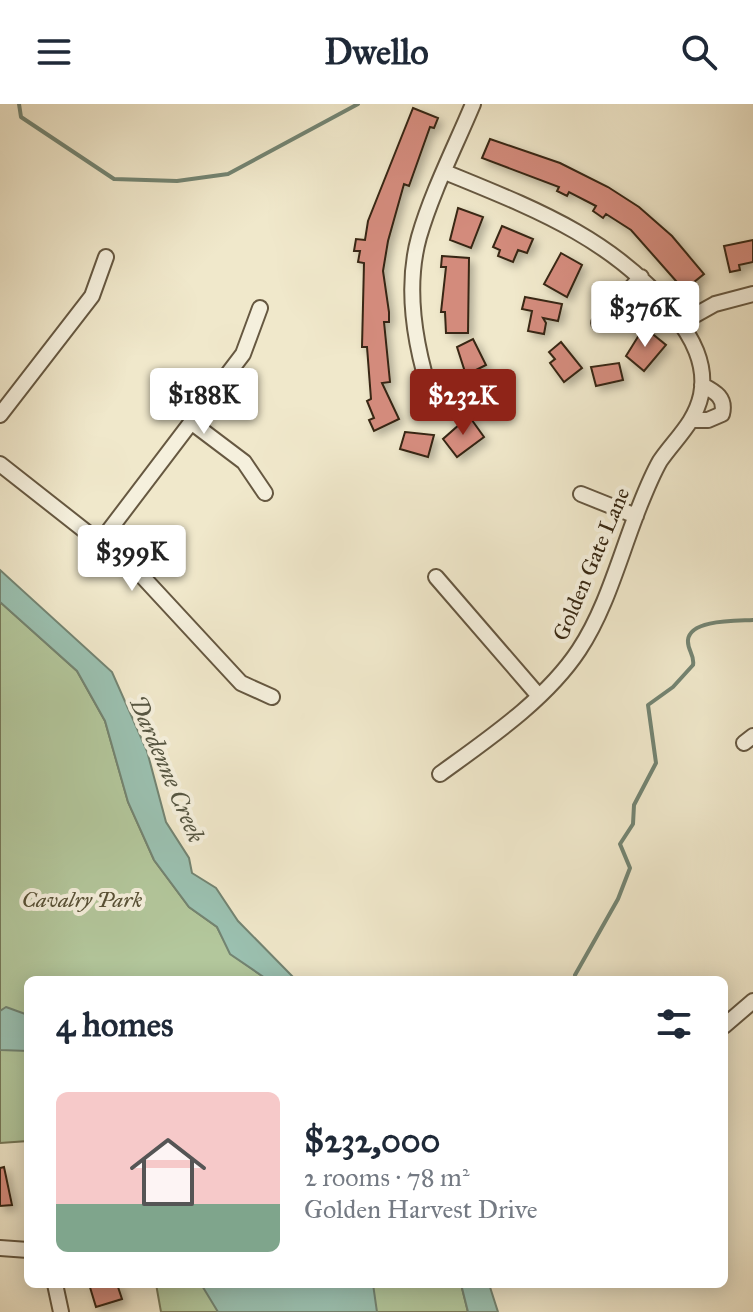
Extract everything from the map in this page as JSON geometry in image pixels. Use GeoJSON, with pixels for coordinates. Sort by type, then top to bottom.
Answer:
{"type":"FeatureCollection","features":[{"type":"Feature","properties":{"kind":"street"},"geometry":{"type":"LineString","coordinates":[[433,402],[416,344],[414,273],[419,237],[473,104]]}},
{"type":"Feature","properties":{"kind":"street","name":"Golden Gate Lane"},"geometry":{"type":"LineString","coordinates":[[440,774],[559,676],[586,638],[658,464],[693,420],[702,385],[699,354],[681,323],[641,277],[587,236],[445,172]]}},
{"type":"Feature","properties":{"kind":"street"},"geometry":{"type":"LineString","coordinates":[[0,415],[92,296],[106,257]]}},
{"type":"Feature","properties":{"kind":"street"},"geometry":{"type":"LineString","coordinates":[[599,323],[641,277]]}},
{"type":"Feature","properties":{"kind":"street"},"geometry":{"type":"LineString","coordinates":[[681,323],[715,304],[753,294]]}},
{"type":"Feature","properties":{"kind":"street"},"geometry":{"type":"LineString","coordinates":[[101,541],[243,354],[260,308]]}},
{"type":"Feature","properties":{"kind":"street","name":"Golden Gate Lane"},"geometry":{"type":"LineString","coordinates":[[693,420],[699,422],[722,414],[724,405],[721,397],[702,385]]}},
{"type":"Feature","properties":{"kind":"street"},"geometry":{"type":"LineString","coordinates":[[191,422],[244,462],[265,493]]}},
{"type":"Feature","properties":{"kind":"street"},"geometry":{"type":"LineString","coordinates":[[0,464],[141,575],[241,683],[272,697]]}},
{"type":"Feature","properties":{"kind":"street"},"geometry":{"type":"LineString","coordinates":[[581,494],[636,516]]}},
{"type":"Feature","properties":{"kind":"street"},"geometry":{"type":"LineString","coordinates":[[436,577],[538,695]]}},
{"type":"Feature","properties":{"kind":"street"},"geometry":{"type":"LineString","coordinates":[[728,1023],[753,1001]]}},
{"type":"Feature","properties":{"kind":"street"},"geometry":{"type":"LineString","coordinates":[[0,1248],[24,1248]]}},
{"type":"Feature","properties":{"kind":"street"},"geometry":{"type":"LineString","coordinates":[[56,1288],[61,1312]]}},
{"type":"Feature","properties":{"kind":"green space","name":"Cavalry Park"},"geometry":{"type":"Polygon","coordinates":[[[0,602],[77,671],[105,721],[128,802],[154,860],[189,907],[217,927],[231,954],[262,976],[24,976],[24,1141],[0,1143],[0,602]]]}},
{"type":"Feature","properties":{"kind":"green space"},"geometry":{"type":"Polygon","coordinates":[[[157,1288],[462,1288],[468,1312],[161,1312],[157,1288]]]}},
{"type":"Feature","properties":{"kind":"shaded area"},"geometry":{"type":"Polygon","coordinates":[[[0,570],[112,672],[147,751],[166,822],[189,858],[192,873],[216,888],[238,921],[292,976],[262,976],[230,954],[217,927],[189,907],[154,860],[128,802],[105,721],[77,671],[0,602],[0,570]]]}},
{"type":"Feature","properties":{"kind":"shaded area"},"geometry":{"type":"Polygon","coordinates":[[[6,1007],[24,1014],[24,1051],[0,1050],[0,1011],[6,1007]]]}},
{"type":"Feature","properties":{"kind":"shaded area"},"geometry":{"type":"Polygon","coordinates":[[[203,1288],[374,1288],[377,1312],[218,1312],[203,1288]]]}},
{"type":"Feature","properties":{"kind":"shaded area"},"geometry":{"type":"Polygon","coordinates":[[[462,1288],[490,1288],[498,1312],[468,1312],[462,1288]]]}},
{"type":"Feature","properties":{"kind":"building"},"geometry":{"type":"Polygon","coordinates":[[[413,108],[438,118],[434,128],[430,127],[409,186],[404,184],[388,241],[383,271],[389,312],[389,322],[384,322],[390,382],[382,383],[399,419],[374,431],[369,420],[374,418],[367,401],[371,399],[367,347],[362,347],[364,263],[358,262],[360,251],[354,251],[356,239],[365,240],[368,221],[413,108]]]}},
{"type":"Feature","properties":{"kind":"building"},"geometry":{"type":"Polygon","coordinates":[[[490,139],[560,163],[608,187],[639,207],[672,236],[704,274],[684,290],[631,230],[606,214],[603,218],[593,211],[596,206],[569,192],[567,196],[557,191],[559,187],[482,158],[490,139]]]}},
{"type":"Feature","properties":{"kind":"building"},"geometry":{"type":"Polygon","coordinates":[[[458,208],[483,217],[471,248],[450,240],[458,208]]]}},
{"type":"Feature","properties":{"kind":"building"},"geometry":{"type":"Polygon","coordinates":[[[502,226],[533,239],[527,253],[518,250],[513,262],[498,256],[500,250],[493,247],[502,226]]]}},
{"type":"Feature","properties":{"kind":"building"},"geometry":{"type":"Polygon","coordinates":[[[753,240],[753,262],[739,265],[740,270],[730,272],[724,246],[753,240]]]}},
{"type":"Feature","properties":{"kind":"building"},"geometry":{"type":"Polygon","coordinates":[[[561,253],[582,265],[567,297],[544,284],[561,253]]]}},
{"type":"Feature","properties":{"kind":"building"},"geometry":{"type":"Polygon","coordinates":[[[442,256],[469,258],[468,333],[446,333],[445,312],[441,312],[446,267],[441,267],[442,256]]]}},
{"type":"Feature","properties":{"kind":"building"},"geometry":{"type":"Polygon","coordinates":[[[525,297],[562,304],[558,321],[543,318],[546,323],[544,334],[528,331],[532,311],[522,309],[525,297]]]}},
{"type":"Feature","properties":{"kind":"building"},"geometry":{"type":"Polygon","coordinates":[[[644,327],[666,345],[644,371],[626,356],[644,327]]]}},
{"type":"Feature","properties":{"kind":"building"},"geometry":{"type":"Polygon","coordinates":[[[473,339],[486,365],[466,375],[457,347],[473,339]]]}},
{"type":"Feature","properties":{"kind":"building"},"geometry":{"type":"Polygon","coordinates":[[[561,342],[582,368],[564,382],[550,363],[555,359],[549,352],[561,342]]]}},
{"type":"Feature","properties":{"kind":"building"},"geometry":{"type":"Polygon","coordinates":[[[619,363],[623,380],[596,386],[591,367],[619,363]]]}},
{"type":"Feature","properties":{"kind":"building"},"geometry":{"type":"Polygon","coordinates":[[[473,378],[494,379],[493,413],[470,413],[473,378]]]}},
{"type":"Feature","properties":{"kind":"building"},"geometry":{"type":"Polygon","coordinates":[[[469,416],[484,437],[457,457],[443,439],[469,416]]]}},
{"type":"Feature","properties":{"kind":"building"},"geometry":{"type":"Polygon","coordinates":[[[405,432],[434,435],[428,457],[400,449],[405,432]]]}},
{"type":"Feature","properties":{"kind":"building"},"geometry":{"type":"Polygon","coordinates":[[[4,1167],[12,1205],[0,1206],[0,1168],[4,1167]]]}},
{"type":"Feature","properties":{"kind":"building"},"geometry":{"type":"Polygon","coordinates":[[[90,1288],[118,1288],[122,1299],[96,1307],[90,1288]]]}},
{"type":"Feature","properties":{"kind":"waterway"},"geometry":{"type":"LineString","coordinates":[[19,104],[21,117],[114,179],[177,181],[228,174],[358,104]]}},
{"type":"Feature","properties":{"kind":"waterway"},"geometry":{"type":"LineString","coordinates":[[575,975],[618,899],[630,868],[620,844],[633,824],[634,805],[656,763],[648,705],[673,687],[693,665],[688,640],[697,628],[716,622],[753,620]]}},
{"type":"Feature","properties":{"kind":"water label","name":"Dardenne Creek"},"geometry":{"type":"Point","coordinates":[167,769]}}]}
